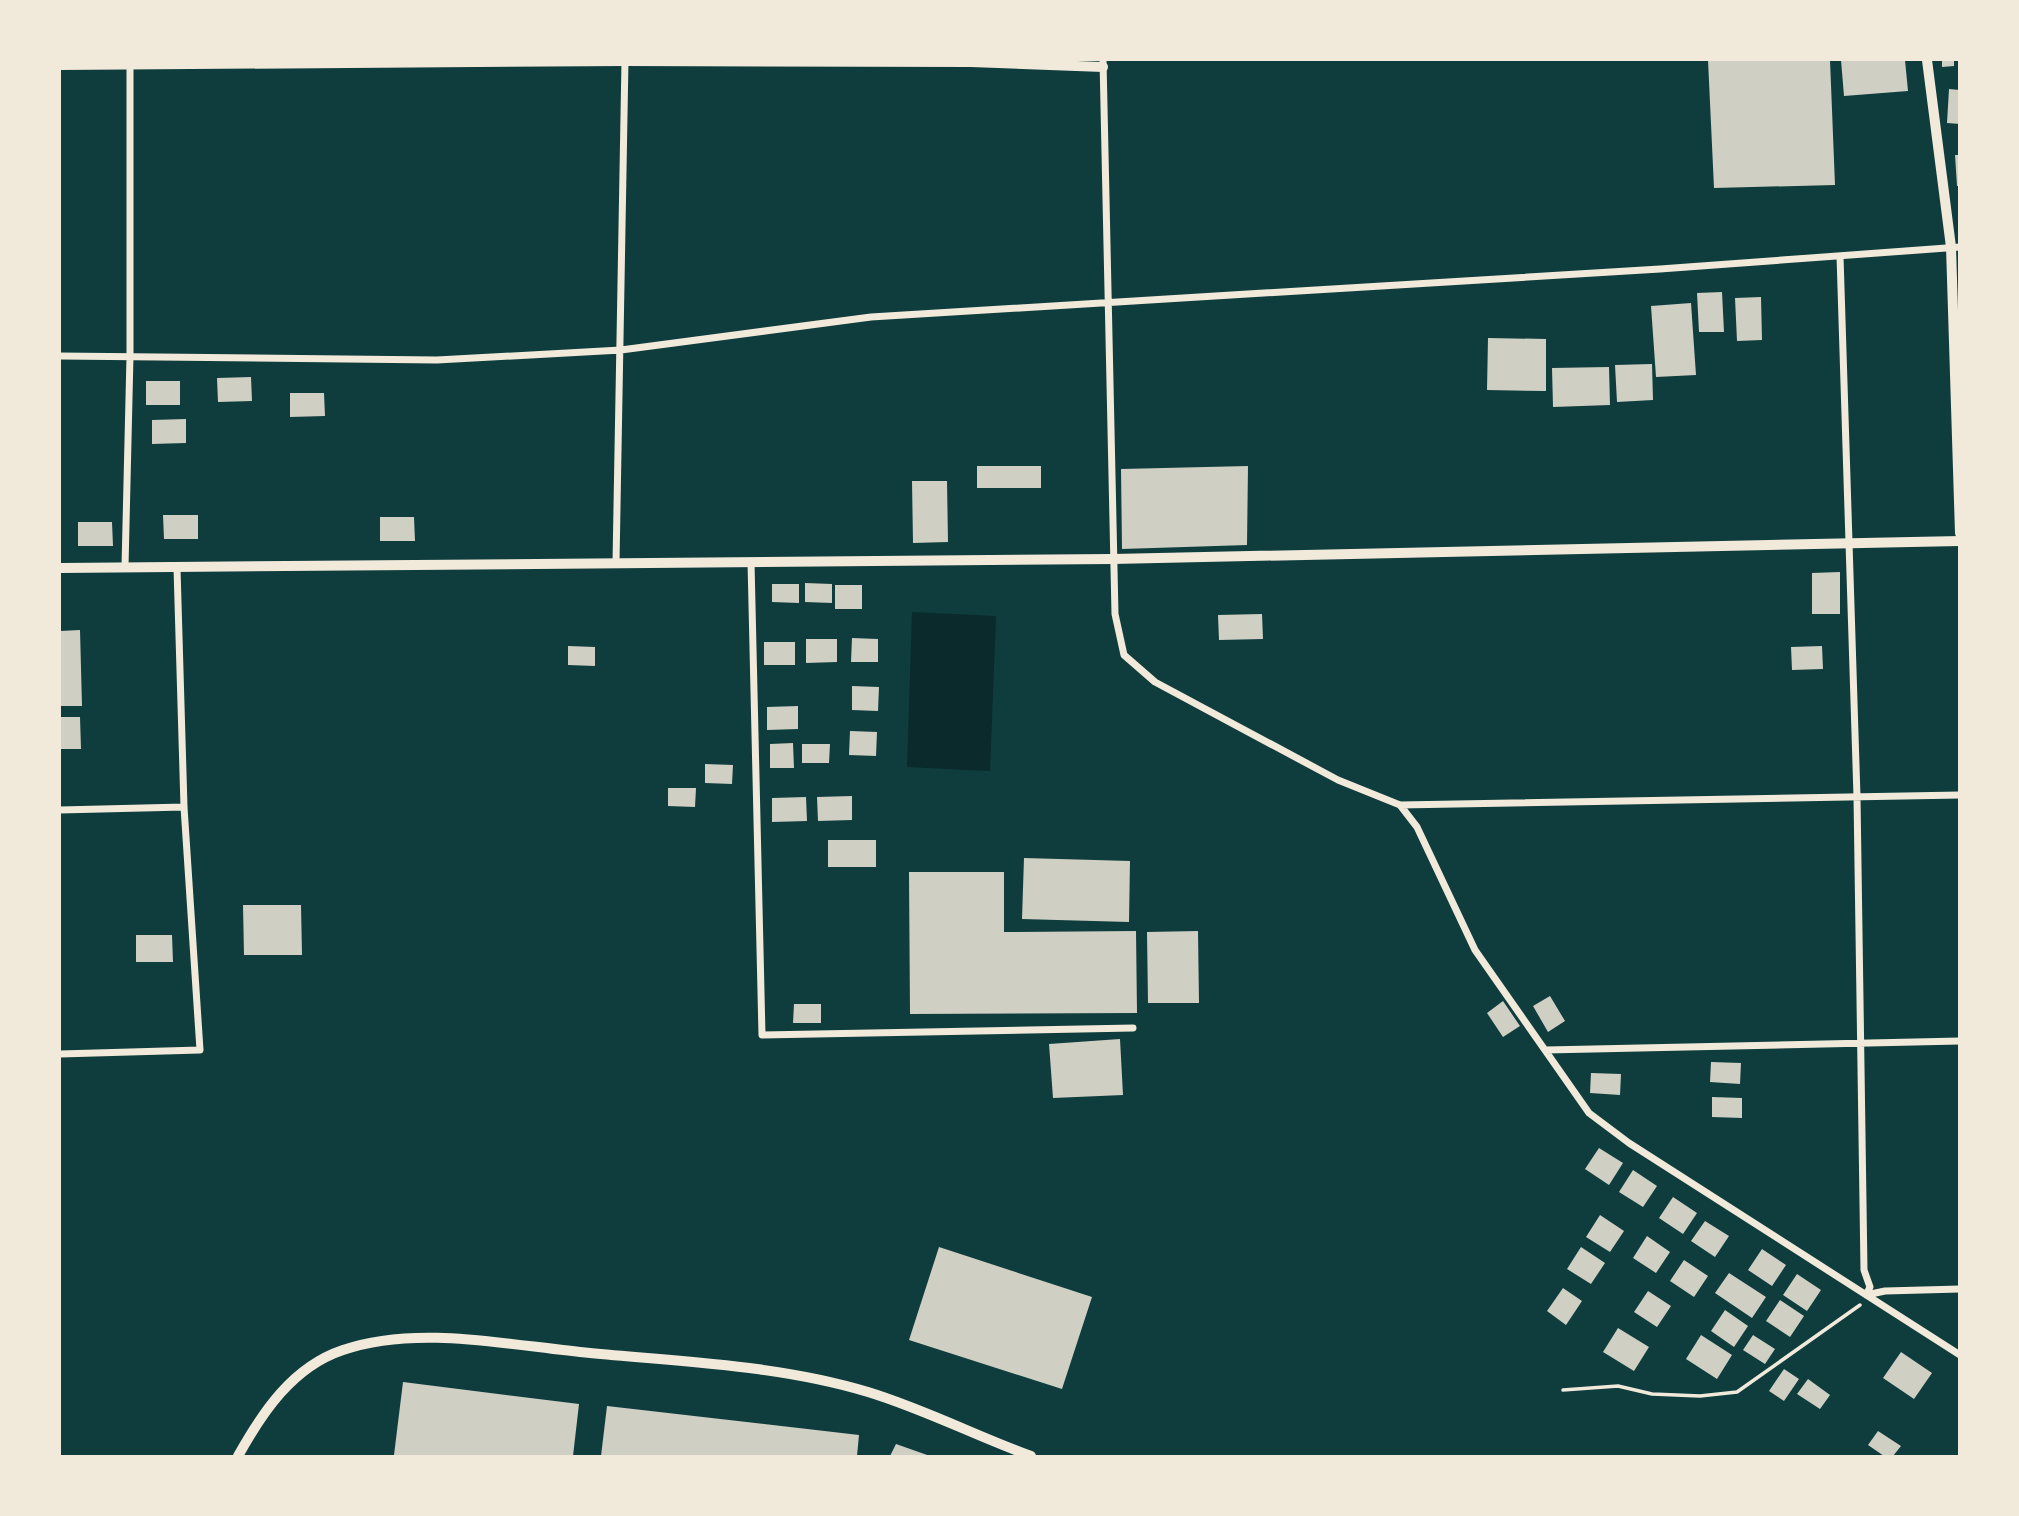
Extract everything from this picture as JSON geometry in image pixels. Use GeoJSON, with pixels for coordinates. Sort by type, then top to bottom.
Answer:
{"type":"FeatureCollection","features":[{"type":"Feature","properties":{"kind":"main road"},"geometry":{"type":"LineString","coordinates":[[60,568],[1113,559],[1959,541]]}},
{"type":"Feature","properties":{"kind":"street"},"geometry":{"type":"LineString","coordinates":[[617,564],[625,60]]}},
{"type":"Feature","properties":{"kind":"street"},"geometry":{"type":"LineString","coordinates":[[60,65],[130,62],[625,60],[1103,63],[1115,614],[1124,655],[1155,682],[1338,780],[1400,805],[1959,795]]}},
{"type":"Feature","properties":{"kind":"street"},"geometry":{"type":"LineString","coordinates":[[1927,60],[1955,247],[1959,533]]}},
{"type":"Feature","properties":{"kind":"street"},"geometry":{"type":"LineString","coordinates":[[125,567],[130,356],[130,62]]}},
{"type":"Feature","properties":{"kind":"street"},"geometry":{"type":"LineString","coordinates":[[60,356],[438,360],[621,350],[871,317],[1108,305],[1955,247]]}},
{"type":"Feature","properties":{"kind":"street"},"geometry":{"type":"LineString","coordinates":[[1840,256],[1857,797],[1864,1270],[1870,1287],[1866,1295]]}},
{"type":"Feature","properties":{"kind":"street"},"geometry":{"type":"LineString","coordinates":[[751,562],[762,1035],[1133,1028]]}},
{"type":"Feature","properties":{"kind":"street"},"geometry":{"type":"LineString","coordinates":[[60,1054],[200,1050],[184,807],[177,568]]}},
{"type":"Feature","properties":{"kind":"street"},"geometry":{"type":"LineString","coordinates":[[1400,805],[1417,827],[1475,950],[1589,1113],[1629,1143],[1959,1355]]}},
{"type":"Feature","properties":{"kind":"street"},"geometry":{"type":"LineString","coordinates":[[60,810],[184,807]]}},
{"type":"Feature","properties":{"kind":"street"},"geometry":{"type":"LineString","coordinates":[[1546,1050],[1959,1041]]}},
{"type":"Feature","properties":{"kind":"street"},"geometry":{"type":"LineString","coordinates":[[1866,1295],[1885,1291],[1959,1289]]}},
{"type":"Feature","properties":{"kind":"street"},"geometry":{"type":"LineString","coordinates":[[238,1457],[262,1413],[301,1372],[340,1350],[388,1338],[439,1339],[705,1363],[817,1380],[867,1392],[916,1409],[1031,1457]]}},
{"type":"Feature","properties":{"kind":"path"},"geometry":{"type":"LineString","coordinates":[[1563,1390],[1618,1386],[1653,1394],[1700,1396],[1737,1392],[1858,1309],[1866,1295]]}},
{"type":"Feature","properties":{"kind":"water"},"geometry":{"type":"Polygon","coordinates":[[[912,612],[996,616],[990,771],[907,767],[912,612]]]}},
{"type":"Feature","properties":{"kind":"building"},"geometry":{"type":"Polygon","coordinates":[[[1708,60],[1830,60],[1835,185],[1714,188],[1708,60]]]}},
{"type":"Feature","properties":{"kind":"building"},"geometry":{"type":"Polygon","coordinates":[[[1841,60],[1905,60],[1908,91],[1844,96],[1841,60]]]}},
{"type":"Feature","properties":{"kind":"building"},"geometry":{"type":"Polygon","coordinates":[[[1942,60],[1954,60],[1954,66],[1942,67],[1942,60]]]}},
{"type":"Feature","properties":{"kind":"building"},"geometry":{"type":"Polygon","coordinates":[[[1949,89],[1960,90],[1960,124],[1947,123],[1949,89]]]}},
{"type":"Feature","properties":{"kind":"building"},"geometry":{"type":"Polygon","coordinates":[[[1955,155],[1960,155],[1960,186],[1957,186],[1955,155]]]}},
{"type":"Feature","properties":{"kind":"building"},"geometry":{"type":"Polygon","coordinates":[[[1722,292],[1724,332],[1699,332],[1697,293],[1722,292]]]}},
{"type":"Feature","properties":{"kind":"building"},"geometry":{"type":"Polygon","coordinates":[[[1761,297],[1762,340],[1737,341],[1735,298],[1761,297]]]}},
{"type":"Feature","properties":{"kind":"building"},"geometry":{"type":"Polygon","coordinates":[[[1691,303],[1696,375],[1656,377],[1651,306],[1691,303]]]}},
{"type":"Feature","properties":{"kind":"building"},"geometry":{"type":"Polygon","coordinates":[[[1488,338],[1546,339],[1546,391],[1487,390],[1488,338]]]}},
{"type":"Feature","properties":{"kind":"building"},"geometry":{"type":"Polygon","coordinates":[[[1652,364],[1653,400],[1617,402],[1615,365],[1652,364]]]}},
{"type":"Feature","properties":{"kind":"building"},"geometry":{"type":"Polygon","coordinates":[[[1609,367],[1610,405],[1553,407],[1552,368],[1609,367]]]}},
{"type":"Feature","properties":{"kind":"building"},"geometry":{"type":"Polygon","coordinates":[[[251,377],[252,401],[218,402],[217,378],[251,377]]]}},
{"type":"Feature","properties":{"kind":"building"},"geometry":{"type":"Polygon","coordinates":[[[146,381],[180,381],[180,405],[146,405],[146,381]]]}},
{"type":"Feature","properties":{"kind":"building"},"geometry":{"type":"Polygon","coordinates":[[[290,393],[324,393],[325,416],[290,417],[290,393]]]}},
{"type":"Feature","properties":{"kind":"building"},"geometry":{"type":"Polygon","coordinates":[[[186,419],[186,443],[152,444],[152,420],[186,419]]]}},
{"type":"Feature","properties":{"kind":"building"},"geometry":{"type":"Polygon","coordinates":[[[977,466],[1041,466],[1041,488],[977,488],[977,466]]]}},
{"type":"Feature","properties":{"kind":"building"},"geometry":{"type":"Polygon","coordinates":[[[1248,466],[1247,545],[1122,549],[1121,469],[1248,466]]]}},
{"type":"Feature","properties":{"kind":"building"},"geometry":{"type":"Polygon","coordinates":[[[912,481],[947,481],[948,542],[913,543],[912,481]]]}},
{"type":"Feature","properties":{"kind":"building"},"geometry":{"type":"Polygon","coordinates":[[[163,515],[198,515],[198,539],[164,539],[163,515]]]}},
{"type":"Feature","properties":{"kind":"building"},"geometry":{"type":"Polygon","coordinates":[[[380,517],[414,517],[415,541],[380,541],[380,517]]]}},
{"type":"Feature","properties":{"kind":"building"},"geometry":{"type":"Polygon","coordinates":[[[78,522],[112,522],[113,546],[78,546],[78,522]]]}},
{"type":"Feature","properties":{"kind":"building"},"geometry":{"type":"Polygon","coordinates":[[[1840,572],[1840,614],[1812,614],[1812,573],[1840,572]]]}},
{"type":"Feature","properties":{"kind":"building"},"geometry":{"type":"Polygon","coordinates":[[[805,583],[832,584],[832,603],[805,602],[805,583]]]}},
{"type":"Feature","properties":{"kind":"building"},"geometry":{"type":"Polygon","coordinates":[[[772,584],[799,584],[799,603],[772,602],[772,584]]]}},
{"type":"Feature","properties":{"kind":"building"},"geometry":{"type":"Polygon","coordinates":[[[835,585],[862,585],[862,609],[835,609],[835,585]]]}},
{"type":"Feature","properties":{"kind":"building"},"geometry":{"type":"Polygon","coordinates":[[[1262,614],[1263,639],[1219,640],[1218,615],[1262,614]]]}},
{"type":"Feature","properties":{"kind":"building"},"geometry":{"type":"Polygon","coordinates":[[[80,630],[82,706],[60,706],[60,631],[80,630]]]}},
{"type":"Feature","properties":{"kind":"building"},"geometry":{"type":"Polygon","coordinates":[[[852,638],[878,639],[878,662],[851,662],[852,638]]]}},
{"type":"Feature","properties":{"kind":"building"},"geometry":{"type":"Polygon","coordinates":[[[806,639],[837,639],[837,662],[806,663],[806,639]]]}},
{"type":"Feature","properties":{"kind":"building"},"geometry":{"type":"Polygon","coordinates":[[[764,642],[795,642],[795,665],[764,665],[764,642]]]}},
{"type":"Feature","properties":{"kind":"building"},"geometry":{"type":"Polygon","coordinates":[[[568,646],[595,647],[595,666],[568,665],[568,646]]]}},
{"type":"Feature","properties":{"kind":"building"},"geometry":{"type":"Polygon","coordinates":[[[1822,646],[1823,669],[1792,670],[1791,647],[1822,646]]]}},
{"type":"Feature","properties":{"kind":"building"},"geometry":{"type":"Polygon","coordinates":[[[852,686],[879,687],[878,711],[852,710],[852,686]]]}},
{"type":"Feature","properties":{"kind":"building"},"geometry":{"type":"Polygon","coordinates":[[[798,706],[798,729],[767,730],[767,707],[798,706]]]}},
{"type":"Feature","properties":{"kind":"building"},"geometry":{"type":"Polygon","coordinates":[[[60,717],[80,717],[81,749],[60,749],[60,717]]]}},
{"type":"Feature","properties":{"kind":"building"},"geometry":{"type":"Polygon","coordinates":[[[850,731],[877,732],[876,756],[849,755],[850,731]]]}},
{"type":"Feature","properties":{"kind":"building"},"geometry":{"type":"Polygon","coordinates":[[[793,743],[794,768],[770,768],[770,744],[793,743]]]}},
{"type":"Feature","properties":{"kind":"building"},"geometry":{"type":"Polygon","coordinates":[[[802,744],[830,744],[829,763],[802,763],[802,744]]]}},
{"type":"Feature","properties":{"kind":"building"},"geometry":{"type":"Polygon","coordinates":[[[705,764],[733,765],[732,784],[705,783],[705,764]]]}},
{"type":"Feature","properties":{"kind":"building"},"geometry":{"type":"Polygon","coordinates":[[[668,788],[696,788],[695,807],[668,806],[668,788]]]}},
{"type":"Feature","properties":{"kind":"building"},"geometry":{"type":"Polygon","coordinates":[[[852,796],[852,820],[818,821],[817,797],[852,796]]]}},
{"type":"Feature","properties":{"kind":"building"},"geometry":{"type":"Polygon","coordinates":[[[806,797],[807,821],[772,822],[772,798],[806,797]]]}},
{"type":"Feature","properties":{"kind":"building"},"geometry":{"type":"Polygon","coordinates":[[[828,840],[876,840],[876,867],[828,867],[828,840]]]}},
{"type":"Feature","properties":{"kind":"building"},"geometry":{"type":"Polygon","coordinates":[[[1024,858],[1130,861],[1129,922],[1022,919],[1024,858]]]}},
{"type":"Feature","properties":{"kind":"building"},"geometry":{"type":"Polygon","coordinates":[[[909,872],[1004,872],[1004,932],[1136,931],[1137,1013],[910,1014],[909,872]]]}},
{"type":"Feature","properties":{"kind":"building"},"geometry":{"type":"Polygon","coordinates":[[[243,905],[301,905],[302,955],[244,955],[243,905]]]}},
{"type":"Feature","properties":{"kind":"building"},"geometry":{"type":"Polygon","coordinates":[[[1198,931],[1199,1003],[1148,1003],[1147,932],[1198,931]]]}},
{"type":"Feature","properties":{"kind":"building"},"geometry":{"type":"Polygon","coordinates":[[[136,935],[172,935],[173,962],[136,962],[136,935]]]}},
{"type":"Feature","properties":{"kind":"building"},"geometry":{"type":"Polygon","coordinates":[[[1550,996],[1565,1021],[1548,1032],[1533,1006],[1550,996]]]}},
{"type":"Feature","properties":{"kind":"building"},"geometry":{"type":"Polygon","coordinates":[[[1503,1001],[1520,1026],[1503,1037],[1487,1013],[1503,1001]]]}},
{"type":"Feature","properties":{"kind":"building"},"geometry":{"type":"Polygon","coordinates":[[[794,1004],[821,1004],[821,1023],[793,1023],[794,1004]]]}},
{"type":"Feature","properties":{"kind":"building"},"geometry":{"type":"Polygon","coordinates":[[[1120,1039],[1123,1095],[1053,1098],[1049,1044],[1120,1039]]]}},
{"type":"Feature","properties":{"kind":"building"},"geometry":{"type":"Polygon","coordinates":[[[1711,1062],[1741,1063],[1740,1084],[1710,1082],[1711,1062]]]}},
{"type":"Feature","properties":{"kind":"building"},"geometry":{"type":"Polygon","coordinates":[[[1591,1073],[1621,1074],[1620,1095],[1590,1093],[1591,1073]]]}},
{"type":"Feature","properties":{"kind":"building"},"geometry":{"type":"Polygon","coordinates":[[[1712,1097],[1742,1098],[1742,1118],[1712,1117],[1712,1097]]]}},
{"type":"Feature","properties":{"kind":"building"},"geometry":{"type":"Polygon","coordinates":[[[1599,1148],[1623,1163],[1609,1185],[1585,1169],[1599,1148]]]}},
{"type":"Feature","properties":{"kind":"building"},"geometry":{"type":"Polygon","coordinates":[[[1633,1170],[1657,1186],[1643,1207],[1619,1192],[1633,1170]]]}},
{"type":"Feature","properties":{"kind":"building"},"geometry":{"type":"Polygon","coordinates":[[[1673,1197],[1697,1213],[1683,1234],[1659,1218],[1673,1197]]]}},
{"type":"Feature","properties":{"kind":"building"},"geometry":{"type":"Polygon","coordinates":[[[1600,1215],[1624,1231],[1610,1252],[1586,1237],[1600,1215]]]}},
{"type":"Feature","properties":{"kind":"building"},"geometry":{"type":"Polygon","coordinates":[[[1705,1221],[1729,1236],[1715,1257],[1691,1241],[1705,1221]]]}},
{"type":"Feature","properties":{"kind":"building"},"geometry":{"type":"Polygon","coordinates":[[[1647,1236],[1670,1252],[1656,1273],[1633,1258],[1647,1236]]]}},
{"type":"Feature","properties":{"kind":"building"},"geometry":{"type":"Polygon","coordinates":[[[939,1247],[1092,1297],[1062,1389],[909,1340],[939,1247]]]}},
{"type":"Feature","properties":{"kind":"building"},"geometry":{"type":"Polygon","coordinates":[[[1581,1247],[1605,1263],[1591,1284],[1567,1269],[1581,1247]]]}},
{"type":"Feature","properties":{"kind":"building"},"geometry":{"type":"Polygon","coordinates":[[[1762,1249],[1786,1265],[1772,1286],[1748,1270],[1762,1249]]]}},
{"type":"Feature","properties":{"kind":"building"},"geometry":{"type":"Polygon","coordinates":[[[1684,1260],[1708,1276],[1694,1297],[1670,1281],[1684,1260]]]}},
{"type":"Feature","properties":{"kind":"building"},"geometry":{"type":"Polygon","coordinates":[[[1729,1273],[1766,1297],[1752,1318],[1715,1293],[1729,1273]]]}},
{"type":"Feature","properties":{"kind":"building"},"geometry":{"type":"Polygon","coordinates":[[[1797,1274],[1821,1290],[1807,1311],[1783,1295],[1797,1274]]]}},
{"type":"Feature","properties":{"kind":"building"},"geometry":{"type":"Polygon","coordinates":[[[1563,1288],[1582,1301],[1566,1325],[1547,1311],[1563,1288]]]}},
{"type":"Feature","properties":{"kind":"building"},"geometry":{"type":"Polygon","coordinates":[[[1648,1291],[1671,1306],[1657,1327],[1634,1312],[1648,1291]]]}},
{"type":"Feature","properties":{"kind":"building"},"geometry":{"type":"Polygon","coordinates":[[[1780,1300],[1804,1316],[1790,1337],[1766,1321],[1780,1300]]]}},
{"type":"Feature","properties":{"kind":"building"},"geometry":{"type":"Polygon","coordinates":[[[1725,1310],[1748,1326],[1734,1347],[1711,1331],[1725,1310]]]}},
{"type":"Feature","properties":{"kind":"building"},"geometry":{"type":"Polygon","coordinates":[[[1618,1328],[1649,1347],[1634,1371],[1603,1352],[1618,1328]]]}},
{"type":"Feature","properties":{"kind":"building"},"geometry":{"type":"Polygon","coordinates":[[[1701,1335],[1732,1355],[1717,1379],[1686,1359],[1701,1335]]]}},
{"type":"Feature","properties":{"kind":"building"},"geometry":{"type":"Polygon","coordinates":[[[1753,1335],[1775,1349],[1765,1364],[1743,1350],[1753,1335]]]}},
{"type":"Feature","properties":{"kind":"building"},"geometry":{"type":"Polygon","coordinates":[[[1901,1352],[1932,1373],[1914,1399],[1883,1378],[1901,1352]]]}},
{"type":"Feature","properties":{"kind":"building"},"geometry":{"type":"Polygon","coordinates":[[[1784,1369],[1799,1379],[1784,1401],[1769,1391],[1784,1369]]]}},
{"type":"Feature","properties":{"kind":"building"},"geometry":{"type":"Polygon","coordinates":[[[1808,1379],[1830,1395],[1820,1409],[1797,1394],[1808,1379]]]}},
{"type":"Feature","properties":{"kind":"building"},"geometry":{"type":"Polygon","coordinates":[[[403,1382],[579,1404],[573,1456],[394,1455],[403,1382]]]}},
{"type":"Feature","properties":{"kind":"building"},"geometry":{"type":"Polygon","coordinates":[[[607,1406],[859,1435],[857,1456],[601,1456],[607,1406]]]}},
{"type":"Feature","properties":{"kind":"building"},"geometry":{"type":"Polygon","coordinates":[[[1878,1431],[1901,1446],[1893,1456],[1884,1456],[1868,1445],[1878,1431]]]}},
{"type":"Feature","properties":{"kind":"building"},"geometry":{"type":"Polygon","coordinates":[[[896,1444],[930,1456],[890,1456],[896,1444]]]}}]}
